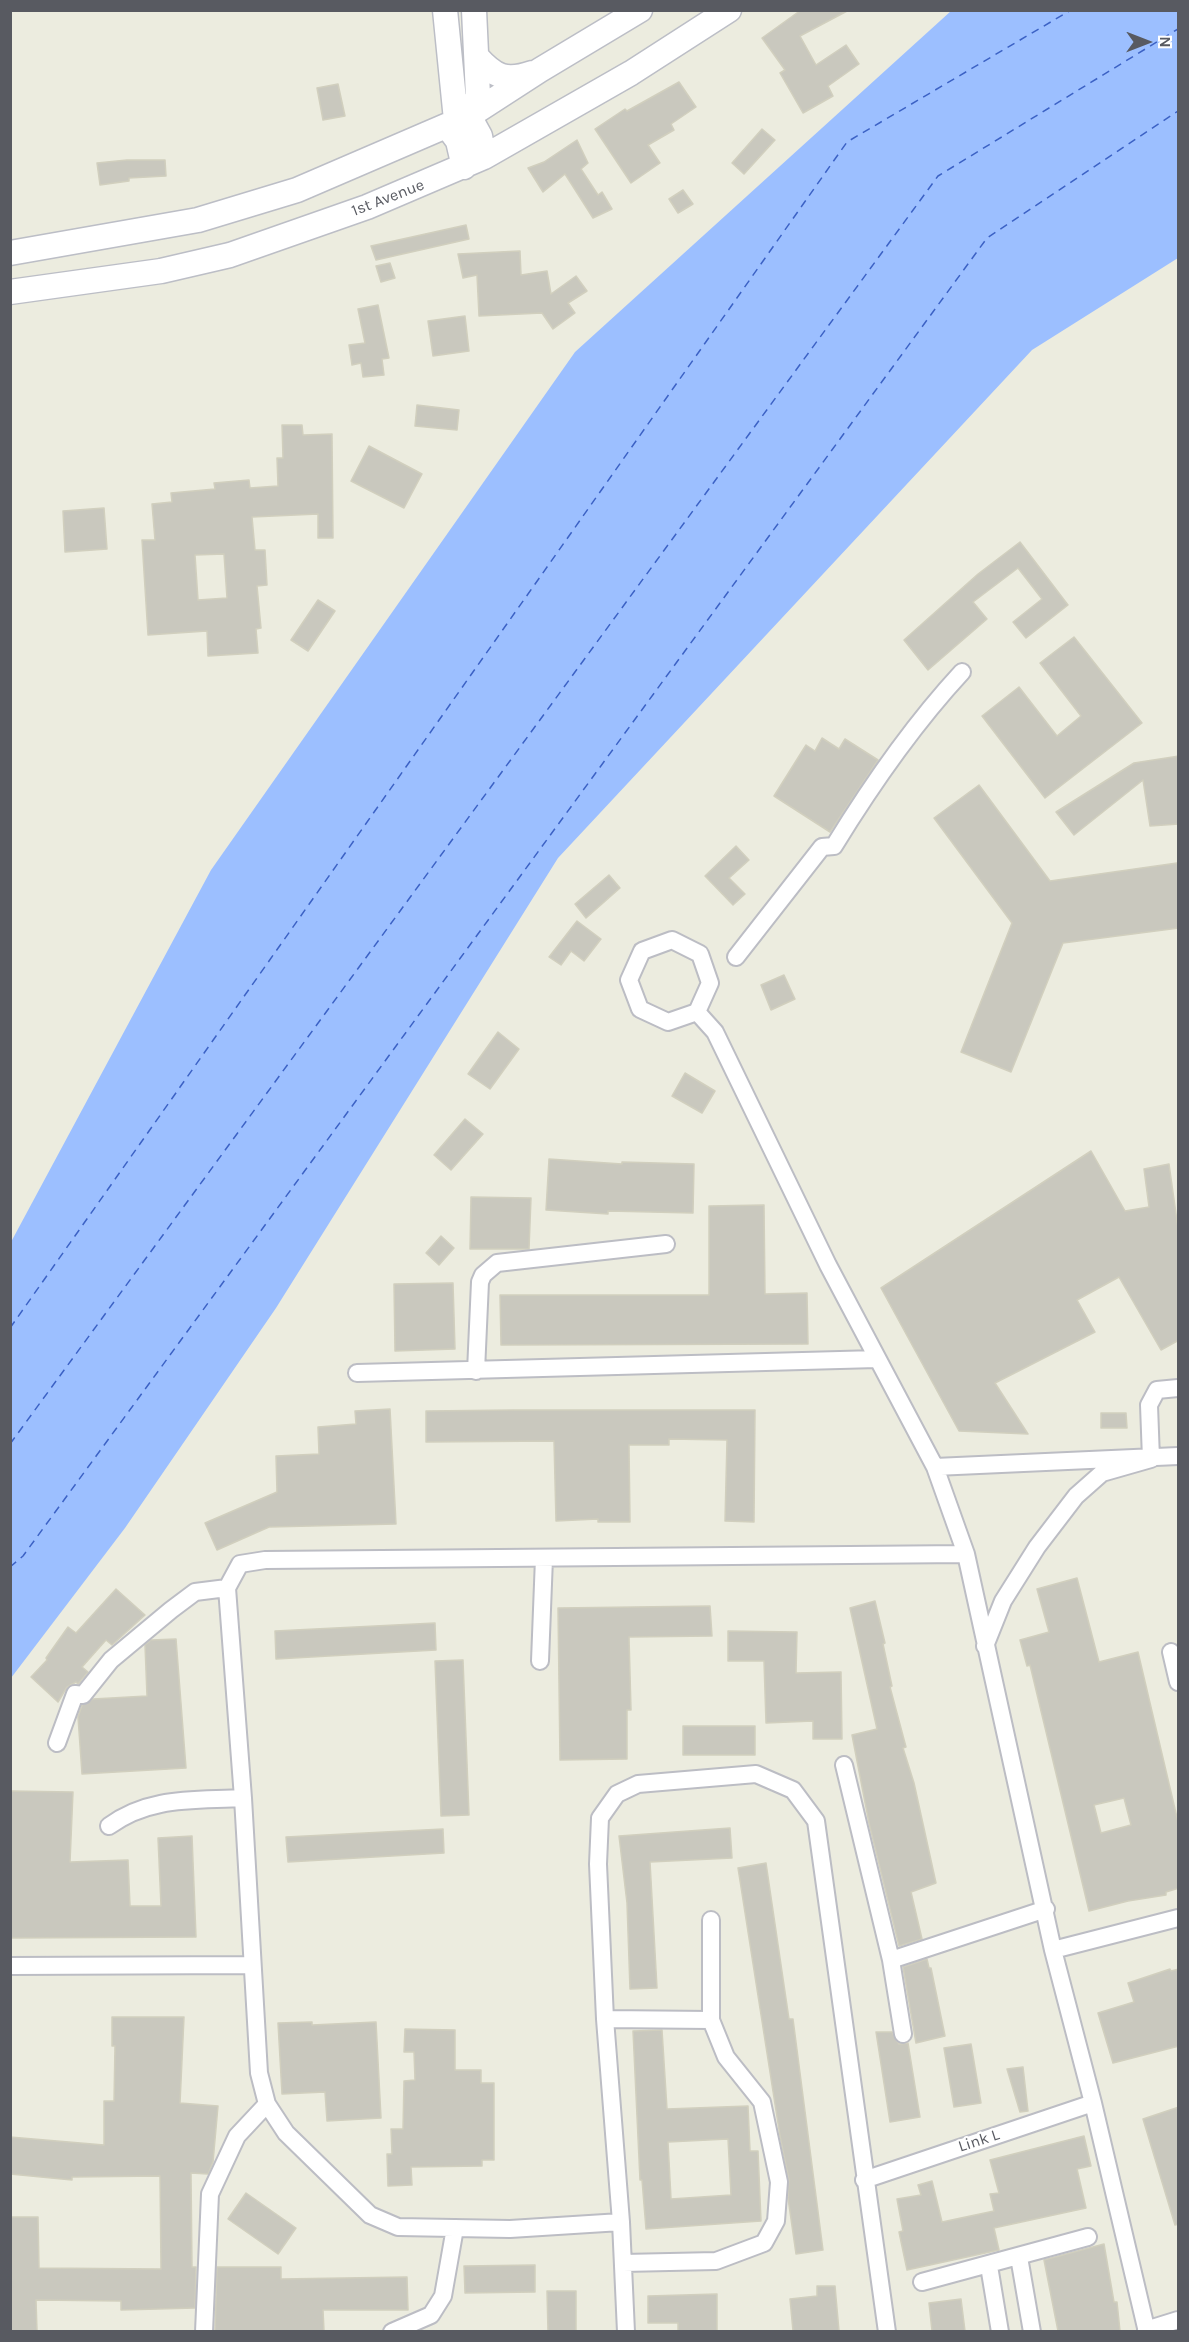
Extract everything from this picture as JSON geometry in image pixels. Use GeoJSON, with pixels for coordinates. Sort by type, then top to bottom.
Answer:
{"type":"FeatureCollection","features":[{"type":"Feature","properties":{"kind":"main road"},"geometry":{"type":"LineString","coordinates":[[445,10],[456,120],[447,126]]}},
{"type":"Feature","properties":{"kind":"main road"},"geometry":{"type":"LineString","coordinates":[[469,116],[478,96],[474,10]]}},
{"type":"Feature","properties":{"kind":"main road"},"geometry":{"type":"LineString","coordinates":[[10,253],[198,220],[268,200],[469,116],[640,10]]}},
{"type":"Feature","properties":{"kind":"main road","name":"1st Avenue"},"geometry":{"type":"LineString","coordinates":[[10,292],[161,271],[230,255],[367,207],[474,162],[630,74],[729,10]]}},
{"type":"Feature","properties":{"kind":"main road"},"geometry":{"type":"LineString","coordinates":[[477,57],[490,72],[515,79],[540,70]]}},
{"type":"Feature","properties":{"kind":"main road"},"geometry":{"type":"LineString","coordinates":[[469,116],[480,136],[474,162]]}},
{"type":"Feature","properties":{"kind":"main road"},"geometry":{"type":"LineString","coordinates":[[447,126],[474,162]]}},
{"type":"Feature","properties":{"kind":"street"},"geometry":{"type":"LineString","coordinates":[[736,957],[822,847],[834,846],[877,776],[928,709],[962,672]]}},
{"type":"Feature","properties":{"kind":"street"},"geometry":{"type":"LineString","coordinates":[[672,940],[700,954],[710,983],[697,1012],[668,1022],[639,1009],[629,980],[642,951],[672,940]]}},
{"type":"Feature","properties":{"kind":"street"},"geometry":{"type":"LineString","coordinates":[[697,1012],[715,1032],[828,1265],[935,1467],[966,1554],[1046,1909],[1053,1950],[1093,2103],[1146,2331],[1179,2320]]}},
{"type":"Feature","properties":{"kind":"street"},"geometry":{"type":"LineString","coordinates":[[476,1371],[480,1282],[483,1275],[497,1263],[666,1244]]}},
{"type":"Feature","properties":{"kind":"street"},"geometry":{"type":"LineString","coordinates":[[357,1373],[878,1359]]}},
{"type":"Feature","properties":{"kind":"street"},"geometry":{"type":"LineString","coordinates":[[1151,1459],[1149,1405],[1157,1390],[1179,1388]]}},
{"type":"Feature","properties":{"kind":"street"},"geometry":{"type":"LineString","coordinates":[[935,1467],[1179,1456]]}},
{"type":"Feature","properties":{"kind":"street"},"geometry":{"type":"LineString","coordinates":[[985,1646],[1002,1601],[1037,1547],[1076,1496],[1102,1473],[1151,1459]]}},
{"type":"Feature","properties":{"kind":"street"},"geometry":{"type":"LineString","coordinates":[[621,2222],[510,2229],[398,2227],[370,2215],[286,2133],[267,2104],[259,2073],[243,1798],[227,1588],[240,1564],[265,1560],[966,1554]]}},
{"type":"Feature","properties":{"kind":"street"},"geometry":{"type":"LineString","coordinates":[[540,1661],[544,1558]]}},
{"type":"Feature","properties":{"kind":"street"},"geometry":{"type":"LineString","coordinates":[[57,1743],[75,1694],[83,1695],[111,1660],[195,1592],[227,1588]]}},
{"type":"Feature","properties":{"kind":"street"},"geometry":{"type":"LineString","coordinates":[[1171,1653],[1179,1682]]}},
{"type":"Feature","properties":{"kind":"street"},"geometry":{"type":"LineString","coordinates":[[844,1766],[891,1960],[903,2034]]}},
{"type":"Feature","properties":{"kind":"street"},"geometry":{"type":"LineString","coordinates":[[626,2331],[621,2222],[605,2019],[598,1864],[600,1818],[617,1794],[638,1784],[756,1774],[793,1790],[816,1821],[864,2180],[887,2331]]}},
{"type":"Feature","properties":{"kind":"street"},"geometry":{"type":"LineString","coordinates":[[109,1826],[127,1813],[164,1802],[243,1798]]}},
{"type":"Feature","properties":{"kind":"street"},"geometry":{"type":"LineString","coordinates":[[891,1960],[1046,1909]]}},
{"type":"Feature","properties":{"kind":"street"},"geometry":{"type":"LineString","coordinates":[[1053,1950],[1179,1918]]}},
{"type":"Feature","properties":{"kind":"street"},"geometry":{"type":"LineString","coordinates":[[623,2263],[716,2261],[764,2243],[776,2221],[778,2182],[762,2102],[726,2057],[711,2020],[711,1920]]}},
{"type":"Feature","properties":{"kind":"street"},"geometry":{"type":"LineString","coordinates":[[10,1966],[252,1965]]}},
{"type":"Feature","properties":{"kind":"street"},"geometry":{"type":"LineString","coordinates":[[605,2019],[711,2020]]}},
{"type":"Feature","properties":{"kind":"street","name":"Link L"},"geometry":{"type":"LineString","coordinates":[[864,2180],[1093,2103]]}},
{"type":"Feature","properties":{"kind":"street"},"geometry":{"type":"LineString","coordinates":[[204,2331],[210,2194],[237,2136],[267,2104]]}},
{"type":"Feature","properties":{"kind":"street"},"geometry":{"type":"LineString","coordinates":[[392,2331],[431,2315],[443,2296],[455,2228]]}},
{"type":"Feature","properties":{"kind":"street"},"geometry":{"type":"LineString","coordinates":[[922,2282],[988,2266],[1088,2237]]}},
{"type":"Feature","properties":{"kind":"street"},"geometry":{"type":"LineString","coordinates":[[1019,2257],[1032,2331]]}},
{"type":"Feature","properties":{"kind":"street"},"geometry":{"type":"LineString","coordinates":[[988,2266],[1000,2331]]}},
{"type":"Feature","properties":{"kind":"water"},"geometry":{"type":"Polygon","coordinates":[[[951,11],[1178,11],[1178,258],[1032,350],[558,858],[276,1308],[125,1528],[11,1678],[11,1242],[211,870],[575,352],[951,11]]]}},
{"type":"Feature","properties":{"kind":"building"},"geometry":{"type":"Polygon","coordinates":[[[801,10],[849,10],[800,36],[816,65],[846,45],[859,64],[828,86],[833,96],[803,113],[780,73],[785,70],[762,38],[801,10]]]}},
{"type":"Feature","properties":{"kind":"building"},"geometry":{"type":"Polygon","coordinates":[[[679,82],[696,107],[671,124],[674,130],[648,145],[660,163],[631,183],[595,129],[625,109],[627,111],[679,82]]]}},
{"type":"Feature","properties":{"kind":"building"},"geometry":{"type":"Polygon","coordinates":[[[338,84],[345,116],[323,120],[317,88],[338,84]]]}},
{"type":"Feature","properties":{"kind":"building"},"geometry":{"type":"Polygon","coordinates":[[[762,129],[775,140],[744,174],[732,163],[762,129]]]}},
{"type":"Feature","properties":{"kind":"building"},"geometry":{"type":"Polygon","coordinates":[[[577,140],[588,163],[581,169],[598,195],[602,192],[612,209],[593,218],[565,174],[543,192],[528,168],[544,162],[577,140]]]}},
{"type":"Feature","properties":{"kind":"building"},"geometry":{"type":"Polygon","coordinates":[[[165,160],[166,176],[129,178],[129,181],[100,185],[97,163],[165,160]]]}},
{"type":"Feature","properties":{"kind":"building"},"geometry":{"type":"Polygon","coordinates":[[[683,190],[693,204],[678,213],[669,199],[683,190]]]}},
{"type":"Feature","properties":{"kind":"building"},"geometry":{"type":"Polygon","coordinates":[[[466,225],[469,239],[376,260],[371,246],[466,225]]]}},
{"type":"Feature","properties":{"kind":"building"},"geometry":{"type":"Polygon","coordinates":[[[520,251],[521,275],[547,271],[551,294],[576,276],[587,291],[568,303],[575,313],[553,329],[542,313],[479,316],[477,275],[463,278],[458,254],[520,251]]]}},
{"type":"Feature","properties":{"kind":"building"},"geometry":{"type":"Polygon","coordinates":[[[390,263],[395,278],[381,282],[376,266],[390,263]]]}},
{"type":"Feature","properties":{"kind":"building"},"geometry":{"type":"Polygon","coordinates":[[[378,305],[389,358],[382,359],[384,375],[363,377],[361,363],[352,365],[349,345],[365,343],[358,309],[378,305]]]}},
{"type":"Feature","properties":{"kind":"building"},"geometry":{"type":"Polygon","coordinates":[[[465,316],[469,351],[433,356],[428,321],[465,316]]]}},
{"type":"Feature","properties":{"kind":"building"},"geometry":{"type":"Polygon","coordinates":[[[417,405],[459,410],[457,430],[415,426],[417,405]]]}},
{"type":"Feature","properties":{"kind":"building"},"geometry":{"type":"Polygon","coordinates":[[[282,425],[302,425],[303,435],[332,434],[333,538],[318,538],[318,514],[252,517],[255,550],[265,550],[267,585],[257,586],[261,628],[256,629],[258,653],[208,656],[207,631],[148,635],[142,540],[155,540],[152,504],[172,502],[171,493],[215,489],[214,483],[249,480],[250,488],[278,486],[277,458],[283,458],[282,425]],[[224,554],[195,555],[198,600],[227,598],[224,554]]]}},
{"type":"Feature","properties":{"kind":"building"},"geometry":{"type":"Polygon","coordinates":[[[369,446],[422,474],[404,508],[351,481],[369,446]]]}},
{"type":"Feature","properties":{"kind":"building"},"geometry":{"type":"Polygon","coordinates":[[[104,508],[107,549],[65,552],[63,511],[104,508]]]}},
{"type":"Feature","properties":{"kind":"building"},"geometry":{"type":"Polygon","coordinates":[[[1020,542],[1068,605],[1026,638],[1013,622],[1042,599],[1018,568],[973,602],[987,619],[928,670],[904,640],[978,574],[1020,542]]]}},
{"type":"Feature","properties":{"kind":"building"},"geometry":{"type":"Polygon","coordinates":[[[318,600],[335,611],[308,651],[291,640],[318,600]]]}},
{"type":"Feature","properties":{"kind":"building"},"geometry":{"type":"Polygon","coordinates":[[[1074,637],[1142,723],[1045,798],[982,716],[1019,687],[1057,736],[1081,716],[1040,663],[1074,637]]]}},
{"type":"Feature","properties":{"kind":"building"},"geometry":{"type":"Polygon","coordinates":[[[822,738],[839,749],[845,739],[878,760],[830,832],[774,796],[806,745],[815,751],[822,738]]]}},
{"type":"Feature","properties":{"kind":"building"},"geometry":{"type":"Polygon","coordinates":[[[1179,756],[1179,824],[1150,826],[1143,780],[1074,835],[1056,812],[1134,763],[1179,756]]]}},
{"type":"Feature","properties":{"kind":"building"},"geometry":{"type":"Polygon","coordinates":[[[979,785],[1050,881],[1177,863],[1179,871],[1179,928],[1063,943],[1011,1072],[961,1052],[1012,923],[934,818],[979,785]]]}},
{"type":"Feature","properties":{"kind":"building"},"geometry":{"type":"Polygon","coordinates":[[[736,846],[749,860],[729,878],[745,894],[733,905],[705,876],[736,846]]]}},
{"type":"Feature","properties":{"kind":"building"},"geometry":{"type":"Polygon","coordinates":[[[609,875],[620,888],[586,918],[575,904],[609,875]]]}},
{"type":"Feature","properties":{"kind":"building"},"geometry":{"type":"Polygon","coordinates":[[[577,921],[601,939],[584,961],[571,951],[561,965],[549,957],[577,921]]]}},
{"type":"Feature","properties":{"kind":"building"},"geometry":{"type":"Polygon","coordinates":[[[784,975],[795,999],[771,1010],[761,985],[784,975]]]}},
{"type":"Feature","properties":{"kind":"building"},"geometry":{"type":"Polygon","coordinates":[[[498,1032],[519,1049],[490,1089],[468,1074],[498,1032]]]}},
{"type":"Feature","properties":{"kind":"building"},"geometry":{"type":"Polygon","coordinates":[[[685,1073],[715,1091],[702,1113],[672,1096],[685,1073]]]}},
{"type":"Feature","properties":{"kind":"building"},"geometry":{"type":"Polygon","coordinates":[[[465,1119],[483,1134],[451,1170],[434,1155],[465,1119]]]}},
{"type":"Feature","properties":{"kind":"building"},"geometry":{"type":"Polygon","coordinates":[[[1091,1151],[1125,1211],[1149,1207],[1144,1169],[1169,1164],[1179,1235],[1179,1340],[1161,1350],[1119,1277],[1077,1300],[1095,1332],[995,1383],[1028,1434],[959,1431],[881,1288],[1091,1151]]]}},
{"type":"Feature","properties":{"kind":"building"},"geometry":{"type":"Polygon","coordinates":[[[549,1159],[622,1164],[622,1162],[694,1164],[693,1213],[608,1211],[608,1214],[546,1210],[549,1159]]]}},
{"type":"Feature","properties":{"kind":"building"},"geometry":{"type":"Polygon","coordinates":[[[471,1197],[531,1198],[529,1249],[470,1249],[471,1197]]]}},
{"type":"Feature","properties":{"kind":"building"},"geometry":{"type":"Polygon","coordinates":[[[764,1205],[765,1294],[807,1293],[808,1344],[501,1345],[500,1295],[709,1295],[709,1206],[764,1205]]]}},
{"type":"Feature","properties":{"kind":"building"},"geometry":{"type":"Polygon","coordinates":[[[441,1236],[454,1248],[439,1265],[426,1253],[441,1236]]]}},
{"type":"Feature","properties":{"kind":"building"},"geometry":{"type":"Polygon","coordinates":[[[453,1283],[455,1349],[395,1351],[394,1284],[453,1283]]]}},
{"type":"Feature","properties":{"kind":"building"},"geometry":{"type":"Polygon","coordinates":[[[390,1409],[396,1524],[269,1527],[217,1550],[205,1523],[277,1492],[276,1456],[319,1454],[318,1427],[356,1424],[355,1411],[390,1409]]]}},
{"type":"Feature","properties":{"kind":"building"},"geometry":{"type":"Polygon","coordinates":[[[755,1410],[754,1522],[725,1521],[727,1440],[669,1439],[669,1445],[629,1445],[630,1522],[598,1522],[598,1519],[556,1521],[554,1441],[426,1442],[426,1411],[755,1410]]]}},
{"type":"Feature","properties":{"kind":"building"},"geometry":{"type":"Polygon","coordinates":[[[1101,1413],[1126,1413],[1127,1428],[1101,1428],[1101,1413]]]}},
{"type":"Feature","properties":{"kind":"building"},"geometry":{"type":"Polygon","coordinates":[[[1077,1578],[1099,1662],[1138,1652],[1179,1826],[1179,1888],[1166,1892],[1166,1895],[1128,1901],[1089,1911],[1030,1665],[1027,1666],[1020,1640],[1049,1632],[1037,1589],[1077,1578]],[[1124,1798],[1094,1805],[1101,1833],[1131,1825],[1124,1798]]]}},
{"type":"Feature","properties":{"kind":"building"},"geometry":{"type":"Polygon","coordinates":[[[116,1589],[145,1615],[112,1645],[106,1640],[82,1667],[88,1672],[78,1684],[76,1682],[67,1687],[58,1702],[31,1677],[47,1660],[46,1658],[68,1627],[76,1633],[116,1589]]]}},
{"type":"Feature","properties":{"kind":"building"},"geometry":{"type":"Polygon","coordinates":[[[875,1601],[885,1643],[883,1644],[892,1686],[890,1687],[906,1747],[903,1748],[914,1783],[936,1883],[911,1892],[922,1939],[899,1946],[869,1823],[852,1735],[877,1729],[850,1608],[875,1601]]]}},
{"type":"Feature","properties":{"kind":"building"},"geometry":{"type":"Polygon","coordinates":[[[710,1606],[712,1636],[629,1637],[631,1710],[627,1710],[627,1759],[560,1760],[558,1608],[710,1606]]]}},
{"type":"Feature","properties":{"kind":"building"},"geometry":{"type":"Polygon","coordinates":[[[435,1623],[436,1650],[276,1659],[275,1631],[435,1623]]]}},
{"type":"Feature","properties":{"kind":"building"},"geometry":{"type":"Polygon","coordinates":[[[728,1631],[797,1632],[796,1673],[841,1672],[842,1739],[813,1739],[813,1721],[766,1723],[764,1661],[728,1661],[728,1631]]]}},
{"type":"Feature","properties":{"kind":"building"},"geometry":{"type":"Polygon","coordinates":[[[176,1639],[186,1768],[82,1774],[78,1717],[82,1705],[93,1699],[147,1696],[145,1645],[151,1640],[176,1639]]]}},
{"type":"Feature","properties":{"kind":"building"},"geometry":{"type":"Polygon","coordinates":[[[463,1660],[469,1815],[441,1816],[435,1661],[463,1660]]]}},
{"type":"Feature","properties":{"kind":"building"},"geometry":{"type":"Polygon","coordinates":[[[683,1726],[755,1726],[755,1755],[683,1755],[683,1726]]]}},
{"type":"Feature","properties":{"kind":"building"},"geometry":{"type":"Polygon","coordinates":[[[10,1791],[73,1792],[70,1862],[128,1860],[130,1906],[161,1906],[158,1838],[192,1836],[196,1937],[10,1938],[10,1791]]]}},
{"type":"Feature","properties":{"kind":"building"},"geometry":{"type":"Polygon","coordinates":[[[730,1828],[732,1858],[650,1862],[657,1988],[630,1989],[627,1903],[619,1836],[730,1828]]]}},
{"type":"Feature","properties":{"kind":"building"},"geometry":{"type":"Polygon","coordinates":[[[443,1829],[444,1853],[288,1862],[286,1837],[443,1829]]]}},
{"type":"Feature","properties":{"kind":"building"},"geometry":{"type":"Polygon","coordinates":[[[766,1863],[789,2019],[793,2019],[823,2250],[796,2254],[788,2198],[789,2180],[738,1868],[766,1863]]]}},
{"type":"Feature","properties":{"kind":"building"},"geometry":{"type":"Polygon","coordinates":[[[927,1959],[929,1968],[931,1968],[945,2036],[916,2043],[903,1967],[927,1959]]]}},
{"type":"Feature","properties":{"kind":"building"},"geometry":{"type":"Polygon","coordinates":[[[1170,1969],[1171,1971],[1179,1969],[1179,2046],[1113,2063],[1098,2013],[1134,2002],[1128,1983],[1170,1969]]]}},
{"type":"Feature","properties":{"kind":"building"},"geometry":{"type":"Polygon","coordinates":[[[112,2017],[184,2017],[180,2103],[218,2106],[213,2162],[208,2174],[191,2173],[192,2267],[196,2267],[195,2308],[121,2310],[121,2301],[36,2300],[37,2331],[10,2331],[10,2217],[38,2217],[39,2268],[161,2269],[160,2176],[72,2177],[72,2180],[10,2174],[10,2137],[104,2145],[104,2101],[114,2101],[115,2046],[112,2046],[112,2017]]]}},
{"type":"Feature","properties":{"kind":"building"},"geometry":{"type":"Polygon","coordinates":[[[312,2022],[312,2025],[376,2022],[381,2118],[327,2121],[325,2092],[282,2094],[278,2023],[312,2022]]]}},
{"type":"Feature","properties":{"kind":"building"},"geometry":{"type":"Polygon","coordinates":[[[405,2029],[455,2030],[455,2070],[481,2070],[481,2083],[494,2083],[494,2160],[482,2160],[482,2166],[411,2167],[412,2185],[388,2186],[387,2154],[392,2154],[391,2129],[403,2129],[404,2081],[415,2080],[414,2052],[404,2052],[405,2029]]]}},
{"type":"Feature","properties":{"kind":"building"},"geometry":{"type":"Polygon","coordinates":[[[662,2030],[667,2109],[748,2106],[750,2151],[758,2151],[761,2221],[646,2229],[642,2180],[640,2180],[633,2031],[662,2030]],[[728,2139],[668,2142],[671,2199],[731,2195],[728,2139]]]}},
{"type":"Feature","properties":{"kind":"building"},"geometry":{"type":"Polygon","coordinates":[[[876,2032],[892,2032],[899,2044],[908,2043],[920,2117],[890,2122],[876,2032]]]}},
{"type":"Feature","properties":{"kind":"building"},"geometry":{"type":"Polygon","coordinates":[[[971,2044],[981,2103],[954,2107],[944,2048],[971,2044]]]}},
{"type":"Feature","properties":{"kind":"building"},"geometry":{"type":"Polygon","coordinates":[[[1023,2067],[1028,2111],[1020,2112],[1007,2069],[1023,2067]]]}},
{"type":"Feature","properties":{"kind":"building"},"geometry":{"type":"Polygon","coordinates":[[[1179,2107],[1179,2224],[1175,2225],[1143,2119],[1179,2107]]]}},
{"type":"Feature","properties":{"kind":"building"},"geometry":{"type":"Polygon","coordinates":[[[1084,2136],[1091,2166],[1077,2169],[1086,2208],[994,2228],[999,2250],[907,2270],[899,2232],[903,2231],[897,2199],[921,2195],[918,2185],[932,2181],[942,2222],[994,2211],[990,2194],[999,2193],[990,2160],[1084,2136]]]}},
{"type":"Feature","properties":{"kind":"building"},"geometry":{"type":"Polygon","coordinates":[[[246,2193],[296,2228],[278,2254],[228,2219],[246,2193]]]}},
{"type":"Feature","properties":{"kind":"building"},"geometry":{"type":"Polygon","coordinates":[[[1104,2244],[1114,2302],[1117,2302],[1120,2331],[1058,2331],[1044,2260],[1104,2244]]]}},
{"type":"Feature","properties":{"kind":"building"},"geometry":{"type":"Polygon","coordinates":[[[535,2265],[535,2292],[465,2293],[464,2266],[535,2265]]]}},
{"type":"Feature","properties":{"kind":"building"},"geometry":{"type":"Polygon","coordinates":[[[217,2267],[281,2267],[281,2279],[407,2277],[408,2310],[323,2310],[324,2331],[215,2331],[217,2267]]]}},
{"type":"Feature","properties":{"kind":"building"},"geometry":{"type":"Polygon","coordinates":[[[817,2286],[835,2286],[839,2331],[793,2331],[790,2299],[817,2296],[817,2286]]]}},
{"type":"Feature","properties":{"kind":"building"},"geometry":{"type":"Polygon","coordinates":[[[547,2291],[576,2291],[576,2331],[548,2331],[547,2291]]]}},
{"type":"Feature","properties":{"kind":"building"},"geometry":{"type":"Polygon","coordinates":[[[717,2294],[717,2331],[678,2331],[678,2323],[648,2323],[648,2296],[717,2294]]]}},
{"type":"Feature","properties":{"kind":"building"},"geometry":{"type":"Polygon","coordinates":[[[961,2299],[965,2331],[932,2331],[929,2303],[961,2299]]]}},
{"type":"Feature","properties":{"kind":"ferry route"},"geometry":{"type":"LineString","coordinates":[[10,1328],[847,142],[1071,10]]}},
{"type":"Feature","properties":{"kind":"ferry route"},"geometry":{"type":"LineString","coordinates":[[10,1444],[938,176],[1178,29]]}},
{"type":"Feature","properties":{"kind":"ferry route"},"geometry":{"type":"LineString","coordinates":[[10,1567],[23,1556],[987,238],[1178,111]]}}]}
